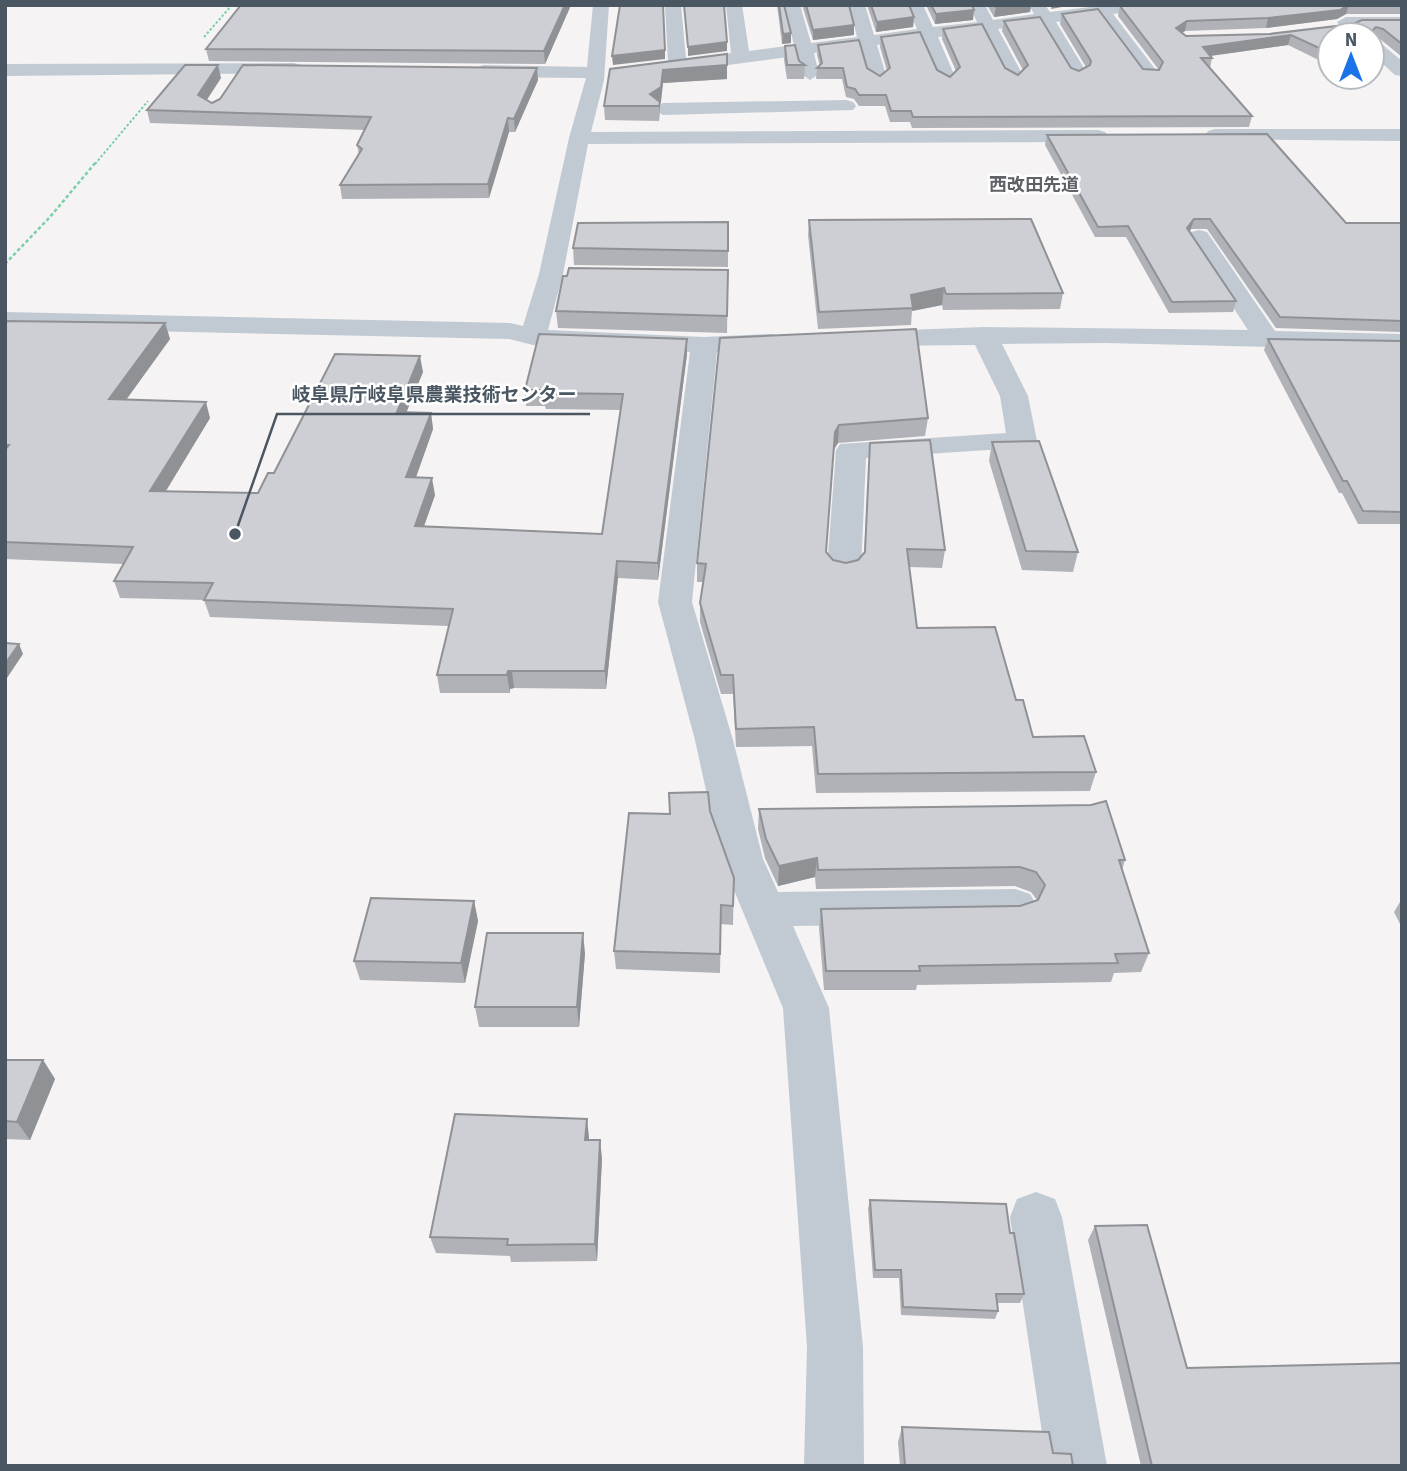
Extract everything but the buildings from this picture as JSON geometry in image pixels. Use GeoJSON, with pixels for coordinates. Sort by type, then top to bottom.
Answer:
{"type":"FeatureCollection","features":[{"type":"Feature","properties":{"kind":"street"},"geometry":{"type":"LineString","coordinates":[[533,337],[551,274],[579,138],[601,74],[601,5]]}},
{"type":"Feature","properties":{"kind":"street"},"geometry":{"type":"LineString","coordinates":[[673,5],[677,66]]}},
{"type":"Feature","properties":{"kind":"street"},"geometry":{"type":"LineString","coordinates":[[734,5],[741,58]]}},
{"type":"Feature","properties":{"kind":"street"},"geometry":{"type":"LineString","coordinates":[[792,5],[811,75]]}},
{"type":"Feature","properties":{"kind":"street"},"geometry":{"type":"LineString","coordinates":[[857,5],[878,78]]}},
{"type":"Feature","properties":{"kind":"street"},"geometry":{"type":"LineString","coordinates":[[915,5],[947,79]]}},
{"type":"Feature","properties":{"kind":"street"},"geometry":{"type":"LineString","coordinates":[[977,5],[1015,77]]}},
{"type":"Feature","properties":{"kind":"street"},"geometry":{"type":"LineString","coordinates":[[650,69],[988,26],[1041,11],[1147,5]]}},
{"type":"Feature","properties":{"kind":"street"},"geometry":{"type":"LineString","coordinates":[[1101,8],[1150,74]]}},
{"type":"Feature","properties":{"kind":"street"},"geometry":{"type":"LineString","coordinates":[[1041,11],[1078,73]]}},
{"type":"Feature","properties":{"kind":"street"},"geometry":{"type":"LineString","coordinates":[[1386,57],[1402,71]]}},
{"type":"Feature","properties":{"kind":"street"},"geometry":{"type":"LineString","coordinates":[[227,88],[239,69]]}},
{"type":"Feature","properties":{"kind":"street"},"geometry":{"type":"LineString","coordinates":[[5,70],[307,69]]}},
{"type":"Feature","properties":{"kind":"street"},"geometry":{"type":"LineString","coordinates":[[466,70],[601,74]]}},
{"type":"Feature","properties":{"kind":"street"},"geometry":{"type":"LineString","coordinates":[[663,109],[846,106]]}},
{"type":"Feature","properties":{"kind":"street"},"geometry":{"type":"LineString","coordinates":[[724,108],[726,138]]}},
{"type":"Feature","properties":{"kind":"street"},"geometry":{"type":"LineString","coordinates":[[1201,135],[1402,135]]}},
{"type":"Feature","properties":{"kind":"street"},"geometry":{"type":"LineString","coordinates":[[579,138],[1123,136]]}},
{"type":"Feature","properties":{"kind":"street"},"geometry":{"type":"LineString","coordinates":[[1199,237],[1267,339]]}},
{"type":"Feature","properties":{"kind":"street"},"geometry":{"type":"LineString","coordinates":[[551,274],[578,274]]}},
{"type":"Feature","properties":{"kind":"street"},"geometry":{"type":"LineString","coordinates":[[5,320],[510,331],[533,337],[704,345],[797,341]]}},
{"type":"Feature","properties":{"kind":"street"},"geometry":{"type":"LineString","coordinates":[[844,569],[851,450],[1022,441],[1014,396],[984,335]]}},
{"type":"Feature","properties":{"kind":"street"},"geometry":{"type":"LineString","coordinates":[[837,339],[984,335],[1402,342]]}},
{"type":"Feature","properties":{"kind":"street"},"geometry":{"type":"LineString","coordinates":[[704,345],[675,603],[714,740],[752,811],[742,859],[806,1008],[835,1348],[834,1466]]}},
{"type":"Feature","properties":{"kind":"street"},"geometry":{"type":"LineString","coordinates":[[764,909],[1015,906]]}},
{"type":"Feature","properties":{"kind":"street"},"geometry":{"type":"LineString","coordinates":[[1036,1217],[1077,1466]]}},
{"type":"Feature","properties":{"kind":"path"},"geometry":{"type":"LineString","coordinates":[[5,264],[50,217],[232,5]]}},
{"type":"Feature","properties":{"kind":"place","name":"岐阜県庁岐阜県農業技術センター"},"geometry":{"type":"Point","coordinates":[235,534]}},
{"type":"Feature","properties":{"kind":"district","name":"西改田先道"},"geometry":{"type":"Point","coordinates":[1034,185]}}]}
